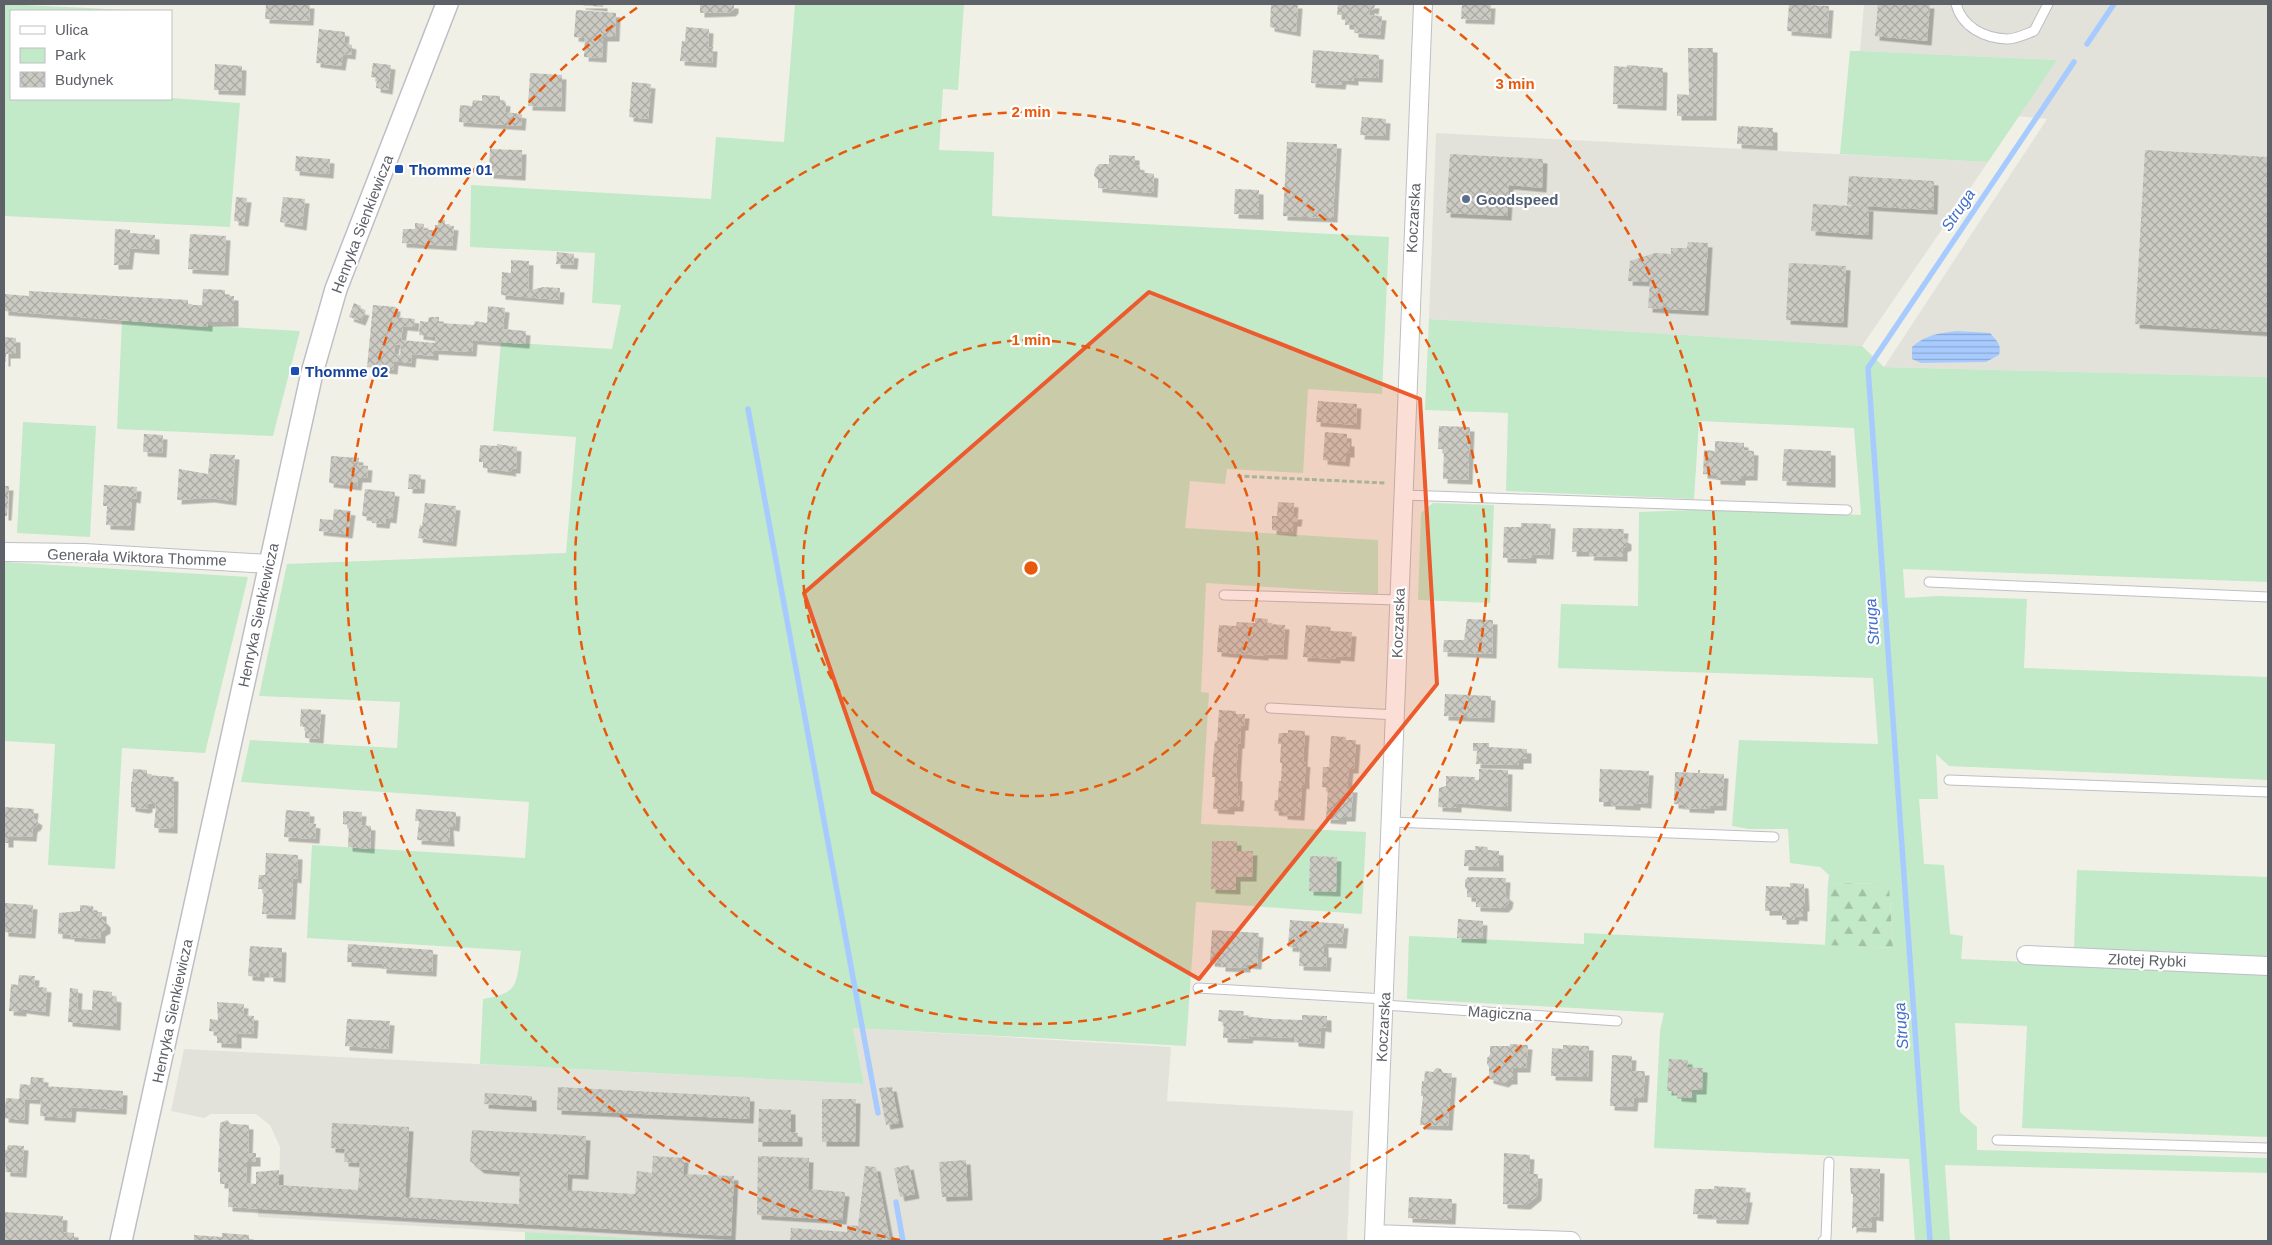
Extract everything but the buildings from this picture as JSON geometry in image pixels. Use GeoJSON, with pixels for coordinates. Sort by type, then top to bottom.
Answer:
{"type":"FeatureCollection","features":[{"type":"Feature","properties":{"kind":"street","name":"Henryka Sienkiewicza"},"geometry":{"type":"LineString","coordinates":[[121,1241],[312,373],[336,289],[446,4]]}},
{"type":"Feature","properties":{"kind":"street","name":"Koczarska"},"geometry":{"type":"LineString","coordinates":[[1374,1237],[1392,822],[1412,242],[1423,4]]}},
{"type":"Feature","properties":{"kind":"street","name":"Generała Wiktora Thomme"},"geometry":{"type":"LineString","coordinates":[[4,552],[84,554],[269,564]]}},
{"type":"Feature","properties":{"kind":"street","name":"Złotej Rybki"},"geometry":{"type":"LineString","coordinates":[[2026,955],[2268,966]]}},
{"type":"Feature","properties":{"kind":"street"},"geometry":{"type":"LineString","coordinates":[[1374,1237],[1571,1241]]}},
{"type":"Feature","properties":{"kind":"lane"},"geometry":{"type":"LineString","coordinates":[[1956,4],[1959,14],[1981,35],[2009,39],[2034,31],[2048,4]]}},
{"type":"Feature","properties":{"kind":"lane"},"geometry":{"type":"LineString","coordinates":[[1403,490],[1847,510]]}},
{"type":"Feature","properties":{"kind":"lane"},"geometry":{"type":"LineString","coordinates":[[1929,582],[2268,597]]}},
{"type":"Feature","properties":{"kind":"lane"},"geometry":{"type":"LineString","coordinates":[[1224,594],[1399,600]]}},
{"type":"Feature","properties":{"kind":"lane"},"geometry":{"type":"LineString","coordinates":[[1270,708],[1396,715]]}},
{"type":"Feature","properties":{"kind":"lane"},"geometry":{"type":"LineString","coordinates":[[1949,780],[2268,792]]}},
{"type":"Feature","properties":{"kind":"lane"},"geometry":{"type":"LineString","coordinates":[[1392,822],[1774,837]]}},
{"type":"Feature","properties":{"kind":"lane","name":"Magiczna"},"geometry":{"type":"LineString","coordinates":[[1198,988],[1617,1021]]}},
{"type":"Feature","properties":{"kind":"lane"},"geometry":{"type":"LineString","coordinates":[[1997,1140],[2268,1148]]}},
{"type":"Feature","properties":{"kind":"lane"},"geometry":{"type":"LineString","coordinates":[[1823,1241],[1826,1238],[1829,1162]]}},
{"type":"Feature","properties":{"kind":"path"},"geometry":{"type":"LineString","coordinates":[[1237,476],[1403,490]]}},
{"type":"Feature","properties":{"kind":"highlighted area"},"geometry":{"type":"Polygon","coordinates":[[[1149,292],[1420,399],[1437,684],[1199,979],[873,792],[804,593],[1149,292]]]}},
{"type":"Feature","properties":{"kind":"shaded area"},"geometry":{"type":"Polygon","coordinates":[[[1864,4],[2268,4],[2268,377],[1884,367],[2047,119],[2018,116],[2057,60],[1860,51],[1864,4]]]}},
{"type":"Feature","properties":{"kind":"shaded area"},"geometry":{"type":"Polygon","coordinates":[[[1436,133],[1988,162],[1862,346],[1429,319],[1436,133]]]}},
{"type":"Feature","properties":{"kind":"shaded area"},"geometry":{"type":"Polygon","coordinates":[[[853,1028],[1171,1047],[1167,1101],[1353,1111],[1347,1241],[681,1241],[258,1217],[260,1184],[279,1185],[280,1147],[270,1125],[256,1114],[211,1114],[204,1118],[171,1111],[184,1049],[864,1084],[853,1028]]]}},
{"type":"Feature","properties":{"kind":"green space"},"geometry":{"type":"Polygon","coordinates":[[[4,4],[129,10],[10,10],[10,100],[172,100],[172,98],[240,103],[230,227],[4,216],[4,4]]]}},
{"type":"Feature","properties":{"kind":"green space"},"geometry":{"type":"Polygon","coordinates":[[[795,4],[964,4],[958,90],[943,89],[939,150],[994,152],[992,216],[1389,237],[1382,394],[1308,389],[1303,473],[1227,469],[1225,484],[1190,481],[1185,528],[1378,540],[1378,594],[1206,583],[1201,692],[1209,693],[1201,824],[1366,832],[1362,914],[1196,902],[1186,1046],[853,1028],[864,1084],[480,1064],[483,999],[503,994],[514,986],[521,951],[307,938],[312,845],[525,858],[529,802],[241,782],[250,740],[397,748],[400,702],[259,696],[287,564],[566,553],[576,437],[493,431],[501,342],[612,349],[621,305],[592,303],[595,253],[470,247],[471,185],[711,199],[716,137],[784,142],[795,4]]]}},
{"type":"Feature","properties":{"kind":"green space"},"geometry":{"type":"Polygon","coordinates":[[[1850,51],[2057,60],[1988,162],[1840,154],[1850,51]]]}},
{"type":"Feature","properties":{"kind":"green space"},"geometry":{"type":"Polygon","coordinates":[[[1429,319],[1862,346],[1884,367],[2268,377],[2268,582],[1903,569],[1905,598],[1938,596],[2027,599],[2024,668],[2268,677],[2268,780],[1949,766],[1936,754],[1938,799],[1919,799],[1924,864],[1944,865],[1950,934],[1963,936],[1961,959],[2268,973],[2268,1137],[2022,1128],[2027,1026],[1955,1023],[1960,1112],[1977,1127],[1977,1150],[2268,1158],[2268,1173],[1945,1165],[1950,1241],[1915,1241],[1909,1159],[1654,1148],[1660,1031],[1664,1013],[1407,999],[1409,936],[1584,944],[1584,933],[1893,948],[1889,884],[1828,883],[1829,875],[1820,867],[1790,863],[1788,829],[1749,829],[1732,826],[1739,740],[1878,744],[1873,678],[1558,668],[1561,604],[1638,606],[1639,512],[1723,509],[1861,515],[1854,428],[1699,421],[1694,499],[1506,491],[1508,413],[1425,410],[1429,319]]]}},
{"type":"Feature","properties":{"kind":"green space"},"geometry":{"type":"Polygon","coordinates":[[[122,321],[300,331],[273,436],[117,429],[122,321]]]}},
{"type":"Feature","properties":{"kind":"green space"},"geometry":{"type":"Polygon","coordinates":[[[23,422],[96,426],[90,537],[17,533],[23,422]]]}},
{"type":"Feature","properties":{"kind":"green space"},"geometry":{"type":"Polygon","coordinates":[[[1433,503],[1494,505],[1490,603],[1418,600],[1421,513],[1433,503]]]}},
{"type":"Feature","properties":{"kind":"green space"},"geometry":{"type":"Polygon","coordinates":[[[4,562],[248,577],[205,753],[122,748],[115,869],[48,865],[55,744],[4,741],[4,562]]]}},
{"type":"Feature","properties":{"kind":"green space"},"geometry":{"type":"Polygon","coordinates":[[[2077,870],[2268,877],[2268,957],[2074,948],[2077,870]]]}},
{"type":"Feature","properties":{"kind":"green space"},"geometry":{"type":"Polygon","coordinates":[[[1828,883],[1889,884],[1893,948],[1825,945],[1828,883]]]}},
{"type":"Feature","properties":{"kind":"green space"},"geometry":{"type":"Polygon","coordinates":[[[525,1232],[681,1241],[525,1241],[525,1232]]]}},
{"type":"Feature","properties":{"kind":"water"},"geometry":{"type":"Polygon","coordinates":[[[1957,331],[1990,333],[1997,341],[1999,355],[1986,362],[1921,363],[1912,359],[1912,347],[1922,340],[1938,334],[1957,331]]]}},
{"type":"Feature","properties":{"kind":"waterway","name":"Struga"},"geometry":{"type":"LineString","coordinates":[[2087,44],[2114,4]]}},
{"type":"Feature","properties":{"kind":"waterway","name":"Struga"},"geometry":{"type":"LineString","coordinates":[[1930,1241],[1868,368],[2074,62]]}},
{"type":"Feature","properties":{"kind":"waterway"},"geometry":{"type":"LineString","coordinates":[[748,409],[878,1113]]}},
{"type":"Feature","properties":{"kind":"waterway"},"geometry":{"type":"LineString","coordinates":[[896,1202],[903,1241]]}},
{"type":"Feature","properties":{"kind":"place","name":"Thomme 01"},"geometry":{"type":"Point","coordinates":[399,169]}},
{"type":"Feature","properties":{"kind":"place","name":"Goodspeed"},"geometry":{"type":"Point","coordinates":[1466,199]}},
{"type":"Feature","properties":{"kind":"place","name":"Thomme 02"},"geometry":{"type":"Point","coordinates":[295,371]}}]}
